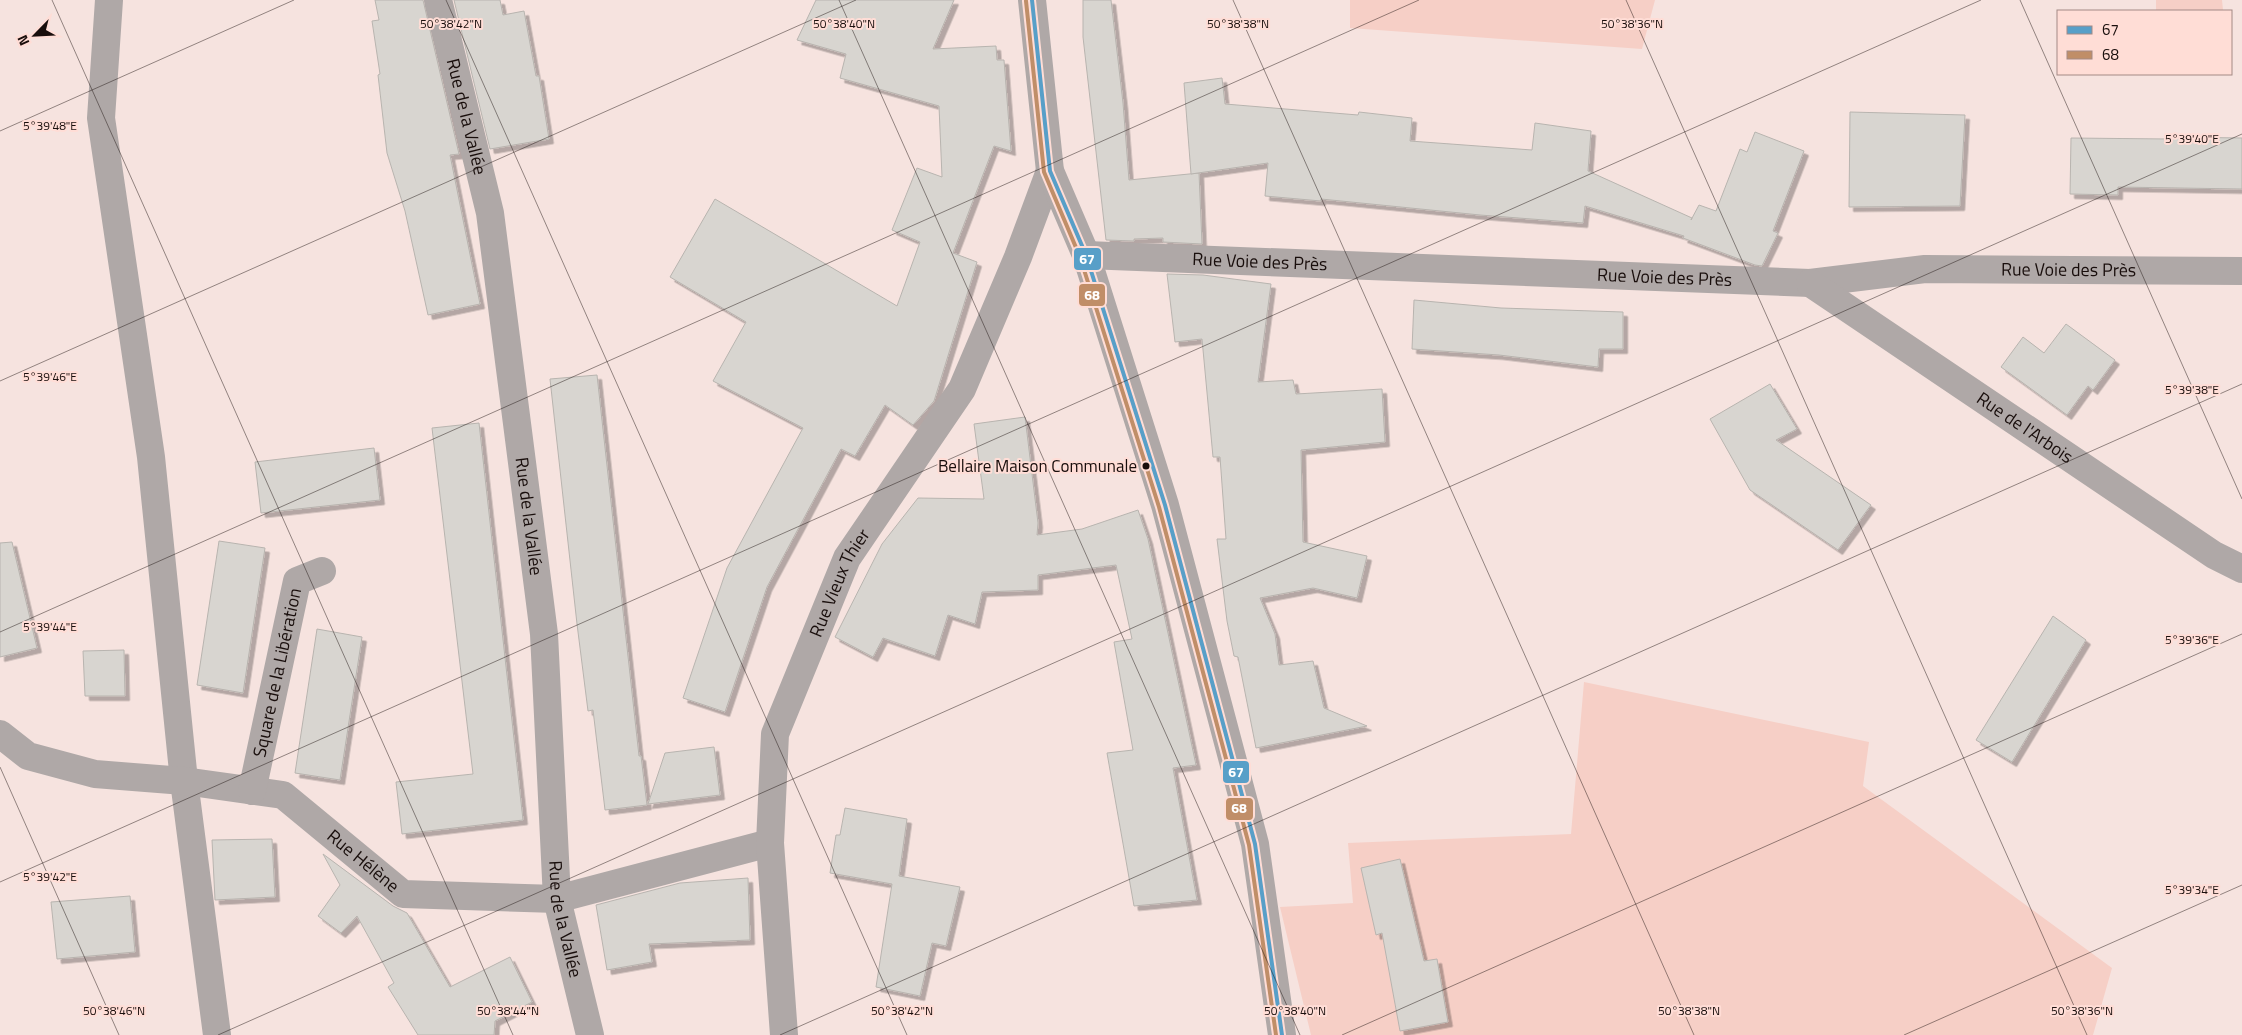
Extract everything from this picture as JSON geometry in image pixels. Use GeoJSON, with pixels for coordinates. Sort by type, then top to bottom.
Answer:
{"type":"FeatureCollection","features":[{"type":"Feature","properties":{"kind":"street"},"geometry":{"type":"LineString","coordinates":[[109,0],[101,118],[151,457],[184,781],[217,1035]]}},
{"type":"Feature","properties":{"kind":"street","name":"Rue de la Vallée"},"geometry":{"type":"LineString","coordinates":[[438,0],[490,213],[544,634],[557,899],[590,1035]]}},
{"type":"Feature","properties":{"kind":"street"},"geometry":{"type":"LineString","coordinates":[[1032,0],[1050,171],[1086,255],[1165,505],[1255,844],[1282,1035]]}},
{"type":"Feature","properties":{"kind":"street","name":"Rue Vieux Thier"},"geometry":{"type":"LineString","coordinates":[[784,1035],[770,843],[774,734],[847,558],[962,389],[1018,257],[1050,171]]}},
{"type":"Feature","properties":{"kind":"street","name":"Rue Voie des Près"},"geometry":{"type":"LineString","coordinates":[[1086,255],[1810,283],[1925,269],[2242,271]]}},
{"type":"Feature","properties":{"kind":"street","name":"Rue de l'Arbois"},"geometry":{"type":"LineString","coordinates":[[1810,283],[2214,555],[2242,569]]}},
{"type":"Feature","properties":{"kind":"street","name":"Square de la Libération"},"geometry":{"type":"LineString","coordinates":[[252,791],[297,580],[322,571]]}},
{"type":"Feature","properties":{"kind":"street","name":"Rue Hélène"},"geometry":{"type":"LineString","coordinates":[[0,734],[28,756],[95,774],[184,781],[283,795],[403,894],[557,899],[770,843]]}},
{"type":"Feature","properties":{"kind":"shaded area"},"geometry":{"type":"Polygon","coordinates":[[[1350,0],[1655,0],[1642,49],[1350,28],[1350,0]]]}},
{"type":"Feature","properties":{"kind":"shaded area"},"geometry":{"type":"Polygon","coordinates":[[[2156,0],[2222,0],[2223,10],[2156,10],[2156,0]]]}},
{"type":"Feature","properties":{"kind":"shaded area"},"geometry":{"type":"Polygon","coordinates":[[[1584,682],[1869,742],[1863,786],[2112,968],[2093,1035],[1311,1035],[1280,907],[1353,903],[1348,843],[1571,834],[1584,682]]]}},
{"type":"Feature","properties":{"kind":"building"},"geometry":{"type":"Polygon","coordinates":[[[375,0],[423,0],[459,154],[450,155],[480,304],[428,315],[405,211],[387,153],[378,75],[380,74],[372,21],[379,20],[375,0]]]}},
{"type":"Feature","properties":{"kind":"building"},"geometry":{"type":"Polygon","coordinates":[[[454,0],[500,0],[503,15],[524,11],[536,76],[539,76],[549,139],[490,149],[454,0]]]}},
{"type":"Feature","properties":{"kind":"building"},"geometry":{"type":"Polygon","coordinates":[[[816,0],[954,0],[933,49],[996,46],[997,60],[1004,60],[1011,151],[994,146],[953,253],[977,262],[934,401],[913,425],[885,405],[855,456],[841,449],[767,587],[725,712],[683,698],[727,568],[803,428],[713,381],[746,322],[670,277],[715,199],[897,306],[920,242],[892,230],[917,168],[942,177],[939,106],[840,78],[846,54],[797,40],[816,0]]]}},
{"type":"Feature","properties":{"kind":"building"},"geometry":{"type":"Polygon","coordinates":[[[1083,0],[1111,0],[1123,103],[1129,180],[1199,173],[1202,244],[1163,242],[1163,238],[1134,239],[1134,241],[1106,240],[1083,37],[1083,0]]]}},
{"type":"Feature","properties":{"kind":"building"},"geometry":{"type":"Polygon","coordinates":[[[1222,78],[1225,104],[1358,115],[1359,112],[1412,118],[1410,141],[1532,150],[1535,123],[1591,131],[1588,171],[1692,218],[1691,220],[1699,205],[1716,211],[1740,149],[1747,152],[1755,132],[1804,151],[1773,231],[1778,233],[1762,266],[1683,238],[1684,236],[1585,206],[1583,223],[1480,215],[1321,199],[1321,201],[1265,196],[1268,163],[1191,174],[1184,83],[1222,78]]]}},
{"type":"Feature","properties":{"kind":"building"},"geometry":{"type":"Polygon","coordinates":[[[1850,112],[1965,115],[1960,206],[1849,207],[1850,112]]]}},
{"type":"Feature","properties":{"kind":"building"},"geometry":{"type":"Polygon","coordinates":[[[2169,137],[2242,138],[2242,189],[2118,187],[2118,195],[2070,194],[2071,138],[2169,139],[2169,137]]]}},
{"type":"Feature","properties":{"kind":"building"},"geometry":{"type":"Polygon","coordinates":[[[1167,274],[1203,275],[1271,284],[1258,382],[1293,380],[1296,394],[1382,389],[1385,442],[1301,450],[1303,542],[1367,556],[1357,598],[1313,588],[1260,598],[1275,634],[1279,665],[1313,661],[1324,708],[1367,726],[1256,748],[1238,657],[1234,656],[1227,621],[1217,539],[1226,539],[1220,457],[1213,457],[1202,339],[1175,342],[1167,274]]]}},
{"type":"Feature","properties":{"kind":"building"},"geometry":{"type":"Polygon","coordinates":[[[1414,300],[1501,308],[1623,312],[1623,349],[1599,349],[1598,367],[1499,355],[1412,349],[1414,300]]]}},
{"type":"Feature","properties":{"kind":"building"},"geometry":{"type":"Polygon","coordinates":[[[2066,324],[2115,360],[2093,390],[2088,386],[2067,415],[2001,367],[2023,337],[2044,353],[2066,324]]]}},
{"type":"Feature","properties":{"kind":"building"},"geometry":{"type":"Polygon","coordinates":[[[597,375],[639,756],[641,756],[647,805],[605,810],[593,710],[588,711],[550,379],[597,375]]]}},
{"type":"Feature","properties":{"kind":"building"},"geometry":{"type":"Polygon","coordinates":[[[1770,384],[1797,429],[1776,440],[1871,505],[1838,550],[1750,490],[1710,419],[1770,384]]]}},
{"type":"Feature","properties":{"kind":"building"},"geometry":{"type":"Polygon","coordinates":[[[1025,417],[1038,523],[1037,535],[1082,529],[1138,510],[1148,539],[1196,765],[1173,768],[1197,900],[1134,906],[1107,753],[1133,750],[1114,642],[1132,639],[1116,565],[1038,575],[1038,590],[982,592],[975,624],[948,615],[935,656],[883,638],[873,657],[835,637],[882,544],[918,498],[984,499],[974,424],[1025,417]]]}},
{"type":"Feature","properties":{"kind":"building"},"geometry":{"type":"Polygon","coordinates":[[[479,423],[523,820],[402,834],[396,782],[473,774],[432,428],[479,423]]]}},
{"type":"Feature","properties":{"kind":"building"},"geometry":{"type":"Polygon","coordinates":[[[374,448],[380,500],[261,513],[255,462],[374,448]]]}},
{"type":"Feature","properties":{"kind":"building"},"geometry":{"type":"Polygon","coordinates":[[[219,541],[265,548],[243,693],[197,685],[219,541]]]}},
{"type":"Feature","properties":{"kind":"building"},"geometry":{"type":"Polygon","coordinates":[[[12,542],[37,648],[0,657],[0,543],[12,542]]]}},
{"type":"Feature","properties":{"kind":"building"},"geometry":{"type":"Polygon","coordinates":[[[2053,616],[2086,640],[2012,762],[1976,740],[2053,616]]]}},
{"type":"Feature","properties":{"kind":"building"},"geometry":{"type":"Polygon","coordinates":[[[317,629],[362,637],[340,780],[295,773],[317,629]]]}},
{"type":"Feature","properties":{"kind":"building"},"geometry":{"type":"Polygon","coordinates":[[[124,650],[125,696],[85,696],[83,651],[124,650]]]}},
{"type":"Feature","properties":{"kind":"building"},"geometry":{"type":"Polygon","coordinates":[[[714,747],[720,795],[648,804],[665,753],[714,747]]]}},
{"type":"Feature","properties":{"kind":"building"},"geometry":{"type":"Polygon","coordinates":[[[845,808],[907,819],[899,876],[960,887],[946,946],[932,943],[920,996],[876,987],[892,884],[830,873],[836,835],[840,835],[845,808]]]}},
{"type":"Feature","properties":{"kind":"building"},"geometry":{"type":"Polygon","coordinates":[[[272,839],[275,897],[215,900],[212,840],[272,839]]]}},
{"type":"Feature","properties":{"kind":"building"},"geometry":{"type":"Polygon","coordinates":[[[323,854],[393,906],[407,913],[450,987],[510,957],[532,1002],[495,1021],[494,1035],[418,1035],[388,987],[394,983],[357,916],[341,933],[318,916],[340,885],[323,854]]]}},
{"type":"Feature","properties":{"kind":"building"},"geometry":{"type":"Polygon","coordinates":[[[1400,859],[1424,961],[1437,959],[1448,1022],[1400,1031],[1382,933],[1376,935],[1361,868],[1400,859]]]}},
{"type":"Feature","properties":{"kind":"building"},"geometry":{"type":"Polygon","coordinates":[[[748,878],[750,940],[649,944],[652,962],[607,970],[596,905],[680,883],[748,878]]]}},
{"type":"Feature","properties":{"kind":"building"},"geometry":{"type":"Polygon","coordinates":[[[130,896],[135,952],[57,959],[51,902],[130,896]]]}},
{"type":"Feature","properties":{"kind":"transit line","name":"67"},"geometry":{"type":"LineString","coordinates":[[1032,0],[1050,171],[1086,255],[1165,505],[1255,844],[1282,1035]]}},
{"type":"Feature","properties":{"kind":"transit line","name":"68"},"geometry":{"type":"LineString","coordinates":[[1026,1],[1044,172],[1080,257],[1159,507],[1249,845],[1276,1035]]}},
{"type":"Feature","properties":{"kind":"place","name":"Bellaire Maison Communale"},"geometry":{"type":"Point","coordinates":[1146,466]}}]}
